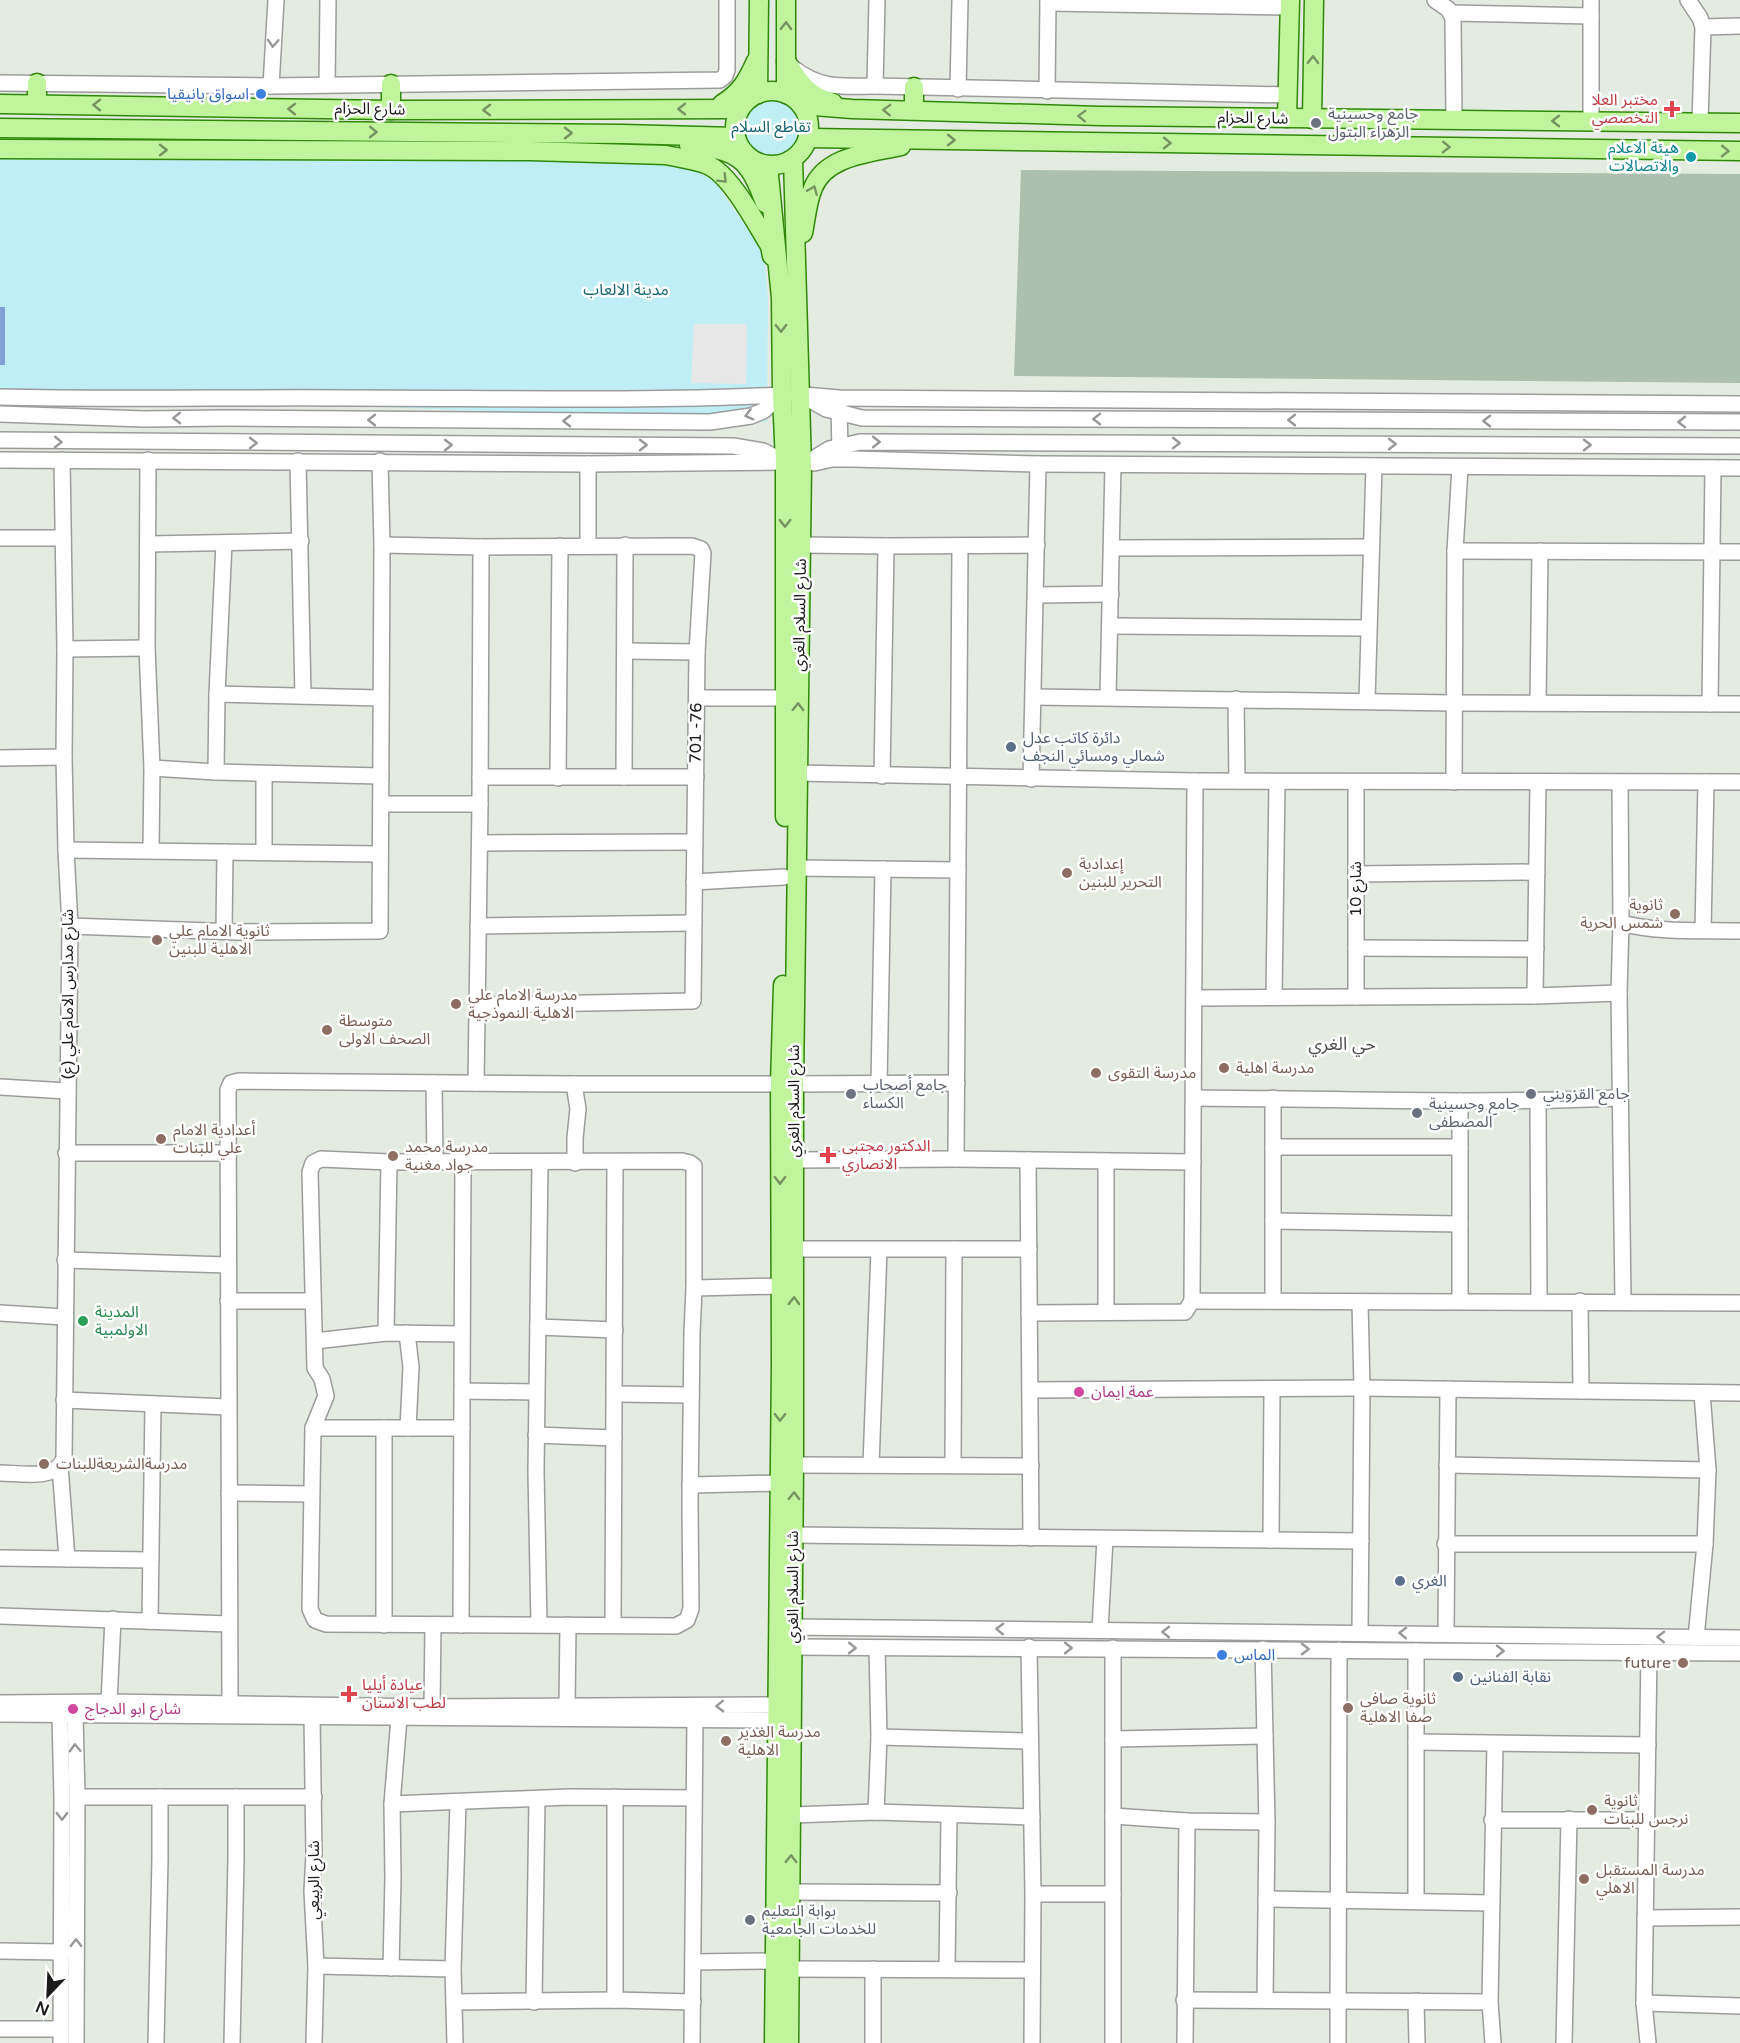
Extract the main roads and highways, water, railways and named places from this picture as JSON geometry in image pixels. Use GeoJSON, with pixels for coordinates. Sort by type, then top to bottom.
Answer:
{"type":"FeatureCollection","features":[{"type":"Feature","properties":{"kind":"main road"},"geometry":{"type":"LineString","coordinates":[[758,94],[759,0]]}},
{"type":"Feature","properties":{"kind":"main road"},"geometry":{"type":"LineString","coordinates":[[786,0],[786,94]]}},
{"type":"Feature","properties":{"kind":"main road"},"geometry":{"type":"LineString","coordinates":[[1312,118],[1314,0]]}},
{"type":"Feature","properties":{"kind":"main road"},"geometry":{"type":"LineString","coordinates":[[1287,118],[1290,3]]}},
{"type":"Feature","properties":{"kind":"main road"},"geometry":{"type":"LineString","coordinates":[[713,109],[735,96],[758,57]]}},
{"type":"Feature","properties":{"kind":"main road"},"geometry":{"type":"LineString","coordinates":[[787,62],[800,83],[813,95],[852,108]]}},
{"type":"Feature","properties":{"kind":"main road"},"geometry":{"type":"LineString","coordinates":[[37,83],[37,104]]}},
{"type":"Feature","properties":{"kind":"main road"},"geometry":{"type":"LineString","coordinates":[[391,84],[391,110]]}},
{"type":"Feature","properties":{"kind":"main road"},"geometry":{"type":"LineString","coordinates":[[914,87],[914,110]]}},
{"type":"Feature","properties":{"kind":"main road"},"geometry":{"type":"LineString","coordinates":[[777,91],[786,94],[801,105],[809,121],[808,138],[800,153],[781,165],[757,162],[740,148],[736,137],[736,118],[748,100],[758,94],[777,91]]}},
{"type":"Feature","properties":{"kind":"main road","name":"شارع الحزام"},"geometry":{"type":"LineString","coordinates":[[0,104],[391,110],[740,109]]}},
{"type":"Feature","properties":{"kind":"main road","name":"شارع الحزام"},"geometry":{"type":"LineString","coordinates":[[801,105],[1161,117],[1740,123]]}},
{"type":"Feature","properties":{"kind":"main road"},"geometry":{"type":"LineString","coordinates":[[167,129],[173,125],[176,118],[175,111],[169,106]]}},
{"type":"Feature","properties":{"kind":"main road"},"geometry":{"type":"LineString","coordinates":[[210,107],[203,119],[206,126],[212,130]]}},
{"type":"Feature","properties":{"kind":"main road"},"geometry":{"type":"LineString","coordinates":[[1125,142],[1110,134],[1110,126],[1115,123],[1150,122],[1161,117]]}},
{"type":"Feature","properties":{"kind":"main road"},"geometry":{"type":"LineString","coordinates":[[1635,150],[1644,144],[1648,135],[1644,127],[1636,122]]}},
{"type":"Feature","properties":{"kind":"main road"},"geometry":{"type":"LineString","coordinates":[[1682,122],[1673,130],[1671,140],[1683,151]]}},
{"type":"Feature","properties":{"kind":"main road"},"geometry":{"type":"LineString","coordinates":[[5,128],[4,149],[530,151],[666,155],[688,159],[710,166],[740,196],[770,246],[780,296]]}},
{"type":"Feature","properties":{"kind":"main road","name":"شارع الحزام"},"geometry":{"type":"LineString","coordinates":[[5,128],[736,137]]}},
{"type":"Feature","properties":{"kind":"main road"},"geometry":{"type":"LineString","coordinates":[[422,132],[440,152]]}},
{"type":"Feature","properties":{"kind":"main road"},"geometry":{"type":"LineString","coordinates":[[623,134],[710,148],[733,155],[746,164],[755,177],[774,228]]}},
{"type":"Feature","properties":{"kind":"main road","name":"شارع الحزام"},"geometry":{"type":"LineString","coordinates":[[808,138],[1740,152]]}},
{"type":"Feature","properties":{"kind":"main road"},"geometry":{"type":"LineString","coordinates":[[797,268],[809,200],[819,176],[835,163],[926,140]]}},
{"type":"Feature","properties":{"kind":"main road","name":"شارع السلام الغري"},"geometry":{"type":"LineString","coordinates":[[790,873],[798,773],[792,669],[794,464],[801,395],[793,159]]}},
{"type":"Feature","properties":{"kind":"main road","name":"شارع السلام الغري"},"geometry":{"type":"LineString","coordinates":[[768,165],[780,296],[782,395],[794,464],[802,545],[792,669],[785,698],[791,942],[780,1286],[794,1465],[791,1892],[783,1936]]}},
{"type":"Feature","properties":{"kind":"main road","name":"شارع السلام الغري"},"geometry":{"type":"LineString","coordinates":[[774,2043],[783,1936],[778,1713],[779,1483],[795,1249],[794,1160],[787,1084]]}},
{"type":"Feature","properties":{"kind":"main road","name":"شارع السلام الغري"},"geometry":{"type":"LineString","coordinates":[[782,1965],[789,2043]]}},
{"type":"Feature","properties":{"kind":"place","name":"اسواق بانيقيا"},"geometry":{"type":"Point","coordinates":[261,94]}},
{"type":"Feature","properties":{"kind":"place","name":"مختبر العلا التخصصي"},"geometry":{"type":"Point","coordinates":[1672,109]}},
{"type":"Feature","properties":{"kind":"place","name":"جامع وحسينية الزهراء البتول"},"geometry":{"type":"Point","coordinates":[1316,123]}},
{"type":"Feature","properties":{"kind":"place","name":"هيئة الاعلام والاتصالات"},"geometry":{"type":"Point","coordinates":[1691,157]}},
{"type":"Feature","properties":{"kind":"place","name":"دائرة كاتب عدل شمالي ومسائي النجف"},"geometry":{"type":"Point","coordinates":[1011,747]}},
{"type":"Feature","properties":{"kind":"place","name":"إعدادية التحرير للبنين"},"geometry":{"type":"Point","coordinates":[1067,873]}},
{"type":"Feature","properties":{"kind":"place","name":"ثانوية شمس الحرية"},"geometry":{"type":"Point","coordinates":[1675,914]}},
{"type":"Feature","properties":{"kind":"place","name":"ثانوية الامام علي الاهلية للبنين"},"geometry":{"type":"Point","coordinates":[157,940]}},
{"type":"Feature","properties":{"kind":"place","name":"مدرسة الامام علي الاهلية النموذجية"},"geometry":{"type":"Point","coordinates":[456,1004]}},
{"type":"Feature","properties":{"kind":"place","name":"متوسطة الصحف الاولى"},"geometry":{"type":"Point","coordinates":[327,1030]}},
{"type":"Feature","properties":{"kind":"place","name":"مدرسة اهلية"},"geometry":{"type":"Point","coordinates":[1224,1068]}},
{"type":"Feature","properties":{"kind":"place","name":"مدرسة التقوى"},"geometry":{"type":"Point","coordinates":[1096,1073]}},
{"type":"Feature","properties":{"kind":"place","name":"جامع أصحاب الكساء"},"geometry":{"type":"Point","coordinates":[851,1094]}},
{"type":"Feature","properties":{"kind":"place","name":"جامع القزويني"},"geometry":{"type":"Point","coordinates":[1531,1094]}},
{"type":"Feature","properties":{"kind":"place","name":"جامع وحسينية المصطفى"},"geometry":{"type":"Point","coordinates":[1417,1113]}},
{"type":"Feature","properties":{"kind":"place","name":"أعدادية الامام علي للبنات"},"geometry":{"type":"Point","coordinates":[161,1139]}},
{"type":"Feature","properties":{"kind":"place","name":"الدكتور مجتبى الانصاري"},"geometry":{"type":"Point","coordinates":[828,1155]}},
{"type":"Feature","properties":{"kind":"place","name":"مدرسة محمد جواد مغنية"},"geometry":{"type":"Point","coordinates":[393,1156]}},
{"type":"Feature","properties":{"kind":"place","name":"المدينة الاولمبية"},"geometry":{"type":"Point","coordinates":[83,1321]}},
{"type":"Feature","properties":{"kind":"place","name":"عمة ايمان"},"geometry":{"type":"Point","coordinates":[1079,1392]}},
{"type":"Feature","properties":{"kind":"place","name":"مدرسةالشريعةللبنات"},"geometry":{"type":"Point","coordinates":[44,1464]}},
{"type":"Feature","properties":{"kind":"place","name":"الغري"},"geometry":{"type":"Point","coordinates":[1400,1581]}},
{"type":"Feature","properties":{"kind":"place","name":"الماس"},"geometry":{"type":"Point","coordinates":[1222,1655]}},
{"type":"Feature","properties":{"kind":"place","name":"future"},"geometry":{"type":"Point","coordinates":[1683,1663]}},
{"type":"Feature","properties":{"kind":"place","name":"نقابة الفنانين"},"geometry":{"type":"Point","coordinates":[1458,1677]}},
{"type":"Feature","properties":{"kind":"place","name":"عيادة أيليا لطب الاسنان"},"geometry":{"type":"Point","coordinates":[349,1694]}},
{"type":"Feature","properties":{"kind":"place","name":"ثانوية صافي صفا الاهلية"},"geometry":{"type":"Point","coordinates":[1348,1708]}},
{"type":"Feature","properties":{"kind":"place","name":"شارع ابو الدجاج"},"geometry":{"type":"Point","coordinates":[73,1709]}},
{"type":"Feature","properties":{"kind":"place","name":"مدرسة الغدير الاهلية"},"geometry":{"type":"Point","coordinates":[726,1741]}},
{"type":"Feature","properties":{"kind":"place","name":"ثانوية نرجس للبنات"},"geometry":{"type":"Point","coordinates":[1592,1810]}},
{"type":"Feature","properties":{"kind":"place","name":"مدرسة المستقبل الاهلي"},"geometry":{"type":"Point","coordinates":[1584,1879]}},
{"type":"Feature","properties":{"kind":"place","name":"بوابة التعليم للخدمات الجامعية"},"geometry":{"type":"Point","coordinates":[750,1920]}},
{"type":"Feature","properties":{"kind":"district","name":"حي الغري"},"geometry":{"type":"Point","coordinates":[1342,1044]}},
{"type":"Feature","properties":{"kind":"park label","name":"تقاطع السلام"},"geometry":{"type":"Point","coordinates":[771,127]}},
{"type":"Feature","properties":{"kind":"park label","name":"مدينة الالعاب"},"geometry":{"type":"Point","coordinates":[626,290]}}]}
